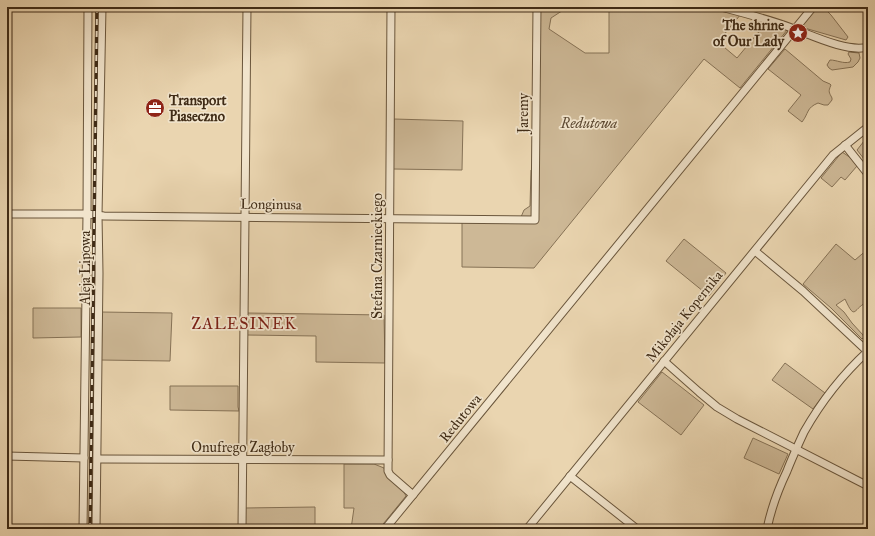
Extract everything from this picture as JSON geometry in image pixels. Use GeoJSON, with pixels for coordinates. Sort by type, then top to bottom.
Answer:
{"type":"FeatureCollection","features":[{"type":"Feature","properties":{"kind":"street","name":"Aleja Lipowa"},"geometry":{"type":"LineString","coordinates":[[83,529],[88,7]]}},
{"type":"Feature","properties":{"kind":"street","name":"Aleja Lipowa"},"geometry":{"type":"LineString","coordinates":[[96,529],[98,459],[98,215],[102,7]]}},
{"type":"Feature","properties":{"kind":"street"},"geometry":{"type":"LineString","coordinates":[[242,529],[247,7]]}},
{"type":"Feature","properties":{"kind":"street","name":"Stefana Czarnieckiego"},"geometry":{"type":"LineString","coordinates":[[391,7],[388,471],[390,475],[413,495]]}},
{"type":"Feature","properties":{"kind":"street","name":"Jaremy"},"geometry":{"type":"LineString","coordinates":[[535,220],[537,7]]}},
{"type":"Feature","properties":{"kind":"street"},"geometry":{"type":"LineString","coordinates":[[721,7],[790,27],[795,30],[845,46],[860,49],[868,47]]}},
{"type":"Feature","properties":{"kind":"street","name":"Redutowa"},"geometry":{"type":"LineString","coordinates":[[385,529],[813,7]]}},
{"type":"Feature","properties":{"kind":"street","name":"Mikołaja Kopernika"},"geometry":{"type":"LineString","coordinates":[[527,529],[833,155],[868,127]]}},
{"type":"Feature","properties":{"kind":"street"},"geometry":{"type":"LineString","coordinates":[[845,145],[868,174]]}},
{"type":"Feature","properties":{"kind":"street","name":"Longinusa"},"geometry":{"type":"LineString","coordinates":[[7,214],[535,220]]}},
{"type":"Feature","properties":{"kind":"street"},"geometry":{"type":"LineString","coordinates":[[754,251],[803,291],[867,351],[828,395],[812,419],[796,450],[778,492],[767,529]]}},
{"type":"Feature","properties":{"kind":"street"},"geometry":{"type":"LineString","coordinates":[[664,361],[717,407],[796,450],[868,486]]}},
{"type":"Feature","properties":{"kind":"street"},"geometry":{"type":"LineString","coordinates":[[7,456],[84,458]]}},
{"type":"Feature","properties":{"kind":"street","name":"Onufrego Zagłoby"},"geometry":{"type":"LineString","coordinates":[[98,459],[388,460]]}},
{"type":"Feature","properties":{"kind":"street"},"geometry":{"type":"LineString","coordinates":[[570,476],[637,529]]}},
{"type":"Feature","properties":{"kind":"green space","name":"Redutowa"},"geometry":{"type":"Polygon","coordinates":[[[539,7],[568,7],[551,18],[549,29],[585,53],[609,53],[609,7],[714,7],[741,14],[718,42],[737,58],[767,22],[788,29],[740,88],[704,59],[534,268],[462,267],[462,221],[535,222],[539,7]]]}},
{"type":"Feature","properties":{"kind":"green space"},"geometry":{"type":"Polygon","coordinates":[[[818,7],[823,7],[831,15],[848,37],[846,40],[801,27],[818,7]]]}},
{"type":"Feature","properties":{"kind":"green space"},"geometry":{"type":"Polygon","coordinates":[[[785,49],[823,81],[831,85],[829,92],[832,100],[828,105],[818,103],[811,107],[802,122],[788,111],[801,95],[768,69],[785,49]]]}},
{"type":"Feature","properties":{"kind":"green space"},"geometry":{"type":"Polygon","coordinates":[[[849,52],[859,53],[860,58],[853,67],[832,70],[829,68],[827,65],[830,60],[845,63],[850,62],[851,59],[848,54],[849,52]]]}},
{"type":"Feature","properties":{"kind":"green space"},"geometry":{"type":"Polygon","coordinates":[[[394,119],[463,121],[462,170],[393,169],[394,119]]]}},
{"type":"Feature","properties":{"kind":"green space"},"geometry":{"type":"Polygon","coordinates":[[[868,136],[868,164],[857,150],[868,136]]]}},
{"type":"Feature","properties":{"kind":"green space"},"geometry":{"type":"Polygon","coordinates":[[[842,152],[851,158],[857,166],[845,180],[841,177],[832,187],[821,178],[842,152]]]}},
{"type":"Feature","properties":{"kind":"green space"},"geometry":{"type":"Polygon","coordinates":[[[531,170],[533,170],[532,216],[521,217],[524,210],[530,206],[531,170]]]}},
{"type":"Feature","properties":{"kind":"green space"},"geometry":{"type":"Polygon","coordinates":[[[684,239],[726,273],[709,296],[666,261],[684,239]]]}},
{"type":"Feature","properties":{"kind":"green space"},"geometry":{"type":"Polygon","coordinates":[[[836,244],[855,260],[868,249],[868,302],[853,312],[845,299],[836,305],[844,312],[863,335],[864,337],[862,339],[831,308],[803,284],[836,244]]]}},
{"type":"Feature","properties":{"kind":"green space"},"geometry":{"type":"Polygon","coordinates":[[[33,308],[81,308],[81,337],[33,338],[33,308]]]}},
{"type":"Feature","properties":{"kind":"green space"},"geometry":{"type":"Polygon","coordinates":[[[101,312],[172,313],[170,361],[100,360],[101,312]]]}},
{"type":"Feature","properties":{"kind":"green space"},"geometry":{"type":"Polygon","coordinates":[[[247,313],[384,315],[385,363],[316,362],[316,336],[246,335],[247,313]]]}},
{"type":"Feature","properties":{"kind":"green space"},"geometry":{"type":"Polygon","coordinates":[[[785,363],[825,393],[813,409],[772,380],[785,363]]]}},
{"type":"Feature","properties":{"kind":"green space"},"geometry":{"type":"Polygon","coordinates":[[[662,372],[704,405],[681,435],[638,402],[662,372]]]}},
{"type":"Feature","properties":{"kind":"green space"},"geometry":{"type":"Polygon","coordinates":[[[170,386],[238,386],[239,411],[170,410],[170,386]]]}},
{"type":"Feature","properties":{"kind":"green space"},"geometry":{"type":"Polygon","coordinates":[[[753,438],[788,454],[779,474],[744,458],[753,438]]]}},
{"type":"Feature","properties":{"kind":"green space"},"geometry":{"type":"Polygon","coordinates":[[[344,464],[374,464],[384,468],[387,476],[404,492],[406,496],[379,529],[351,529],[354,508],[344,508],[344,464]]]}},
{"type":"Feature","properties":{"kind":"green space"},"geometry":{"type":"Polygon","coordinates":[[[315,507],[315,529],[245,529],[245,508],[315,507]]]}},
{"type":"Feature","properties":{"kind":"railway"},"geometry":{"type":"LineString","coordinates":[[90,529],[97,7]]}},
{"type":"Feature","properties":{"kind":"place","name":"The shrine of Our Lady"},"geometry":{"type":"Point","coordinates":[798,33]}},
{"type":"Feature","properties":{"kind":"place","name":"Transport Piaseczno"},"geometry":{"type":"Point","coordinates":[155,108]}},
{"type":"Feature","properties":{"kind":"district","name":"ZALESINEK"},"geometry":{"type":"Point","coordinates":[244,323]}}]}
